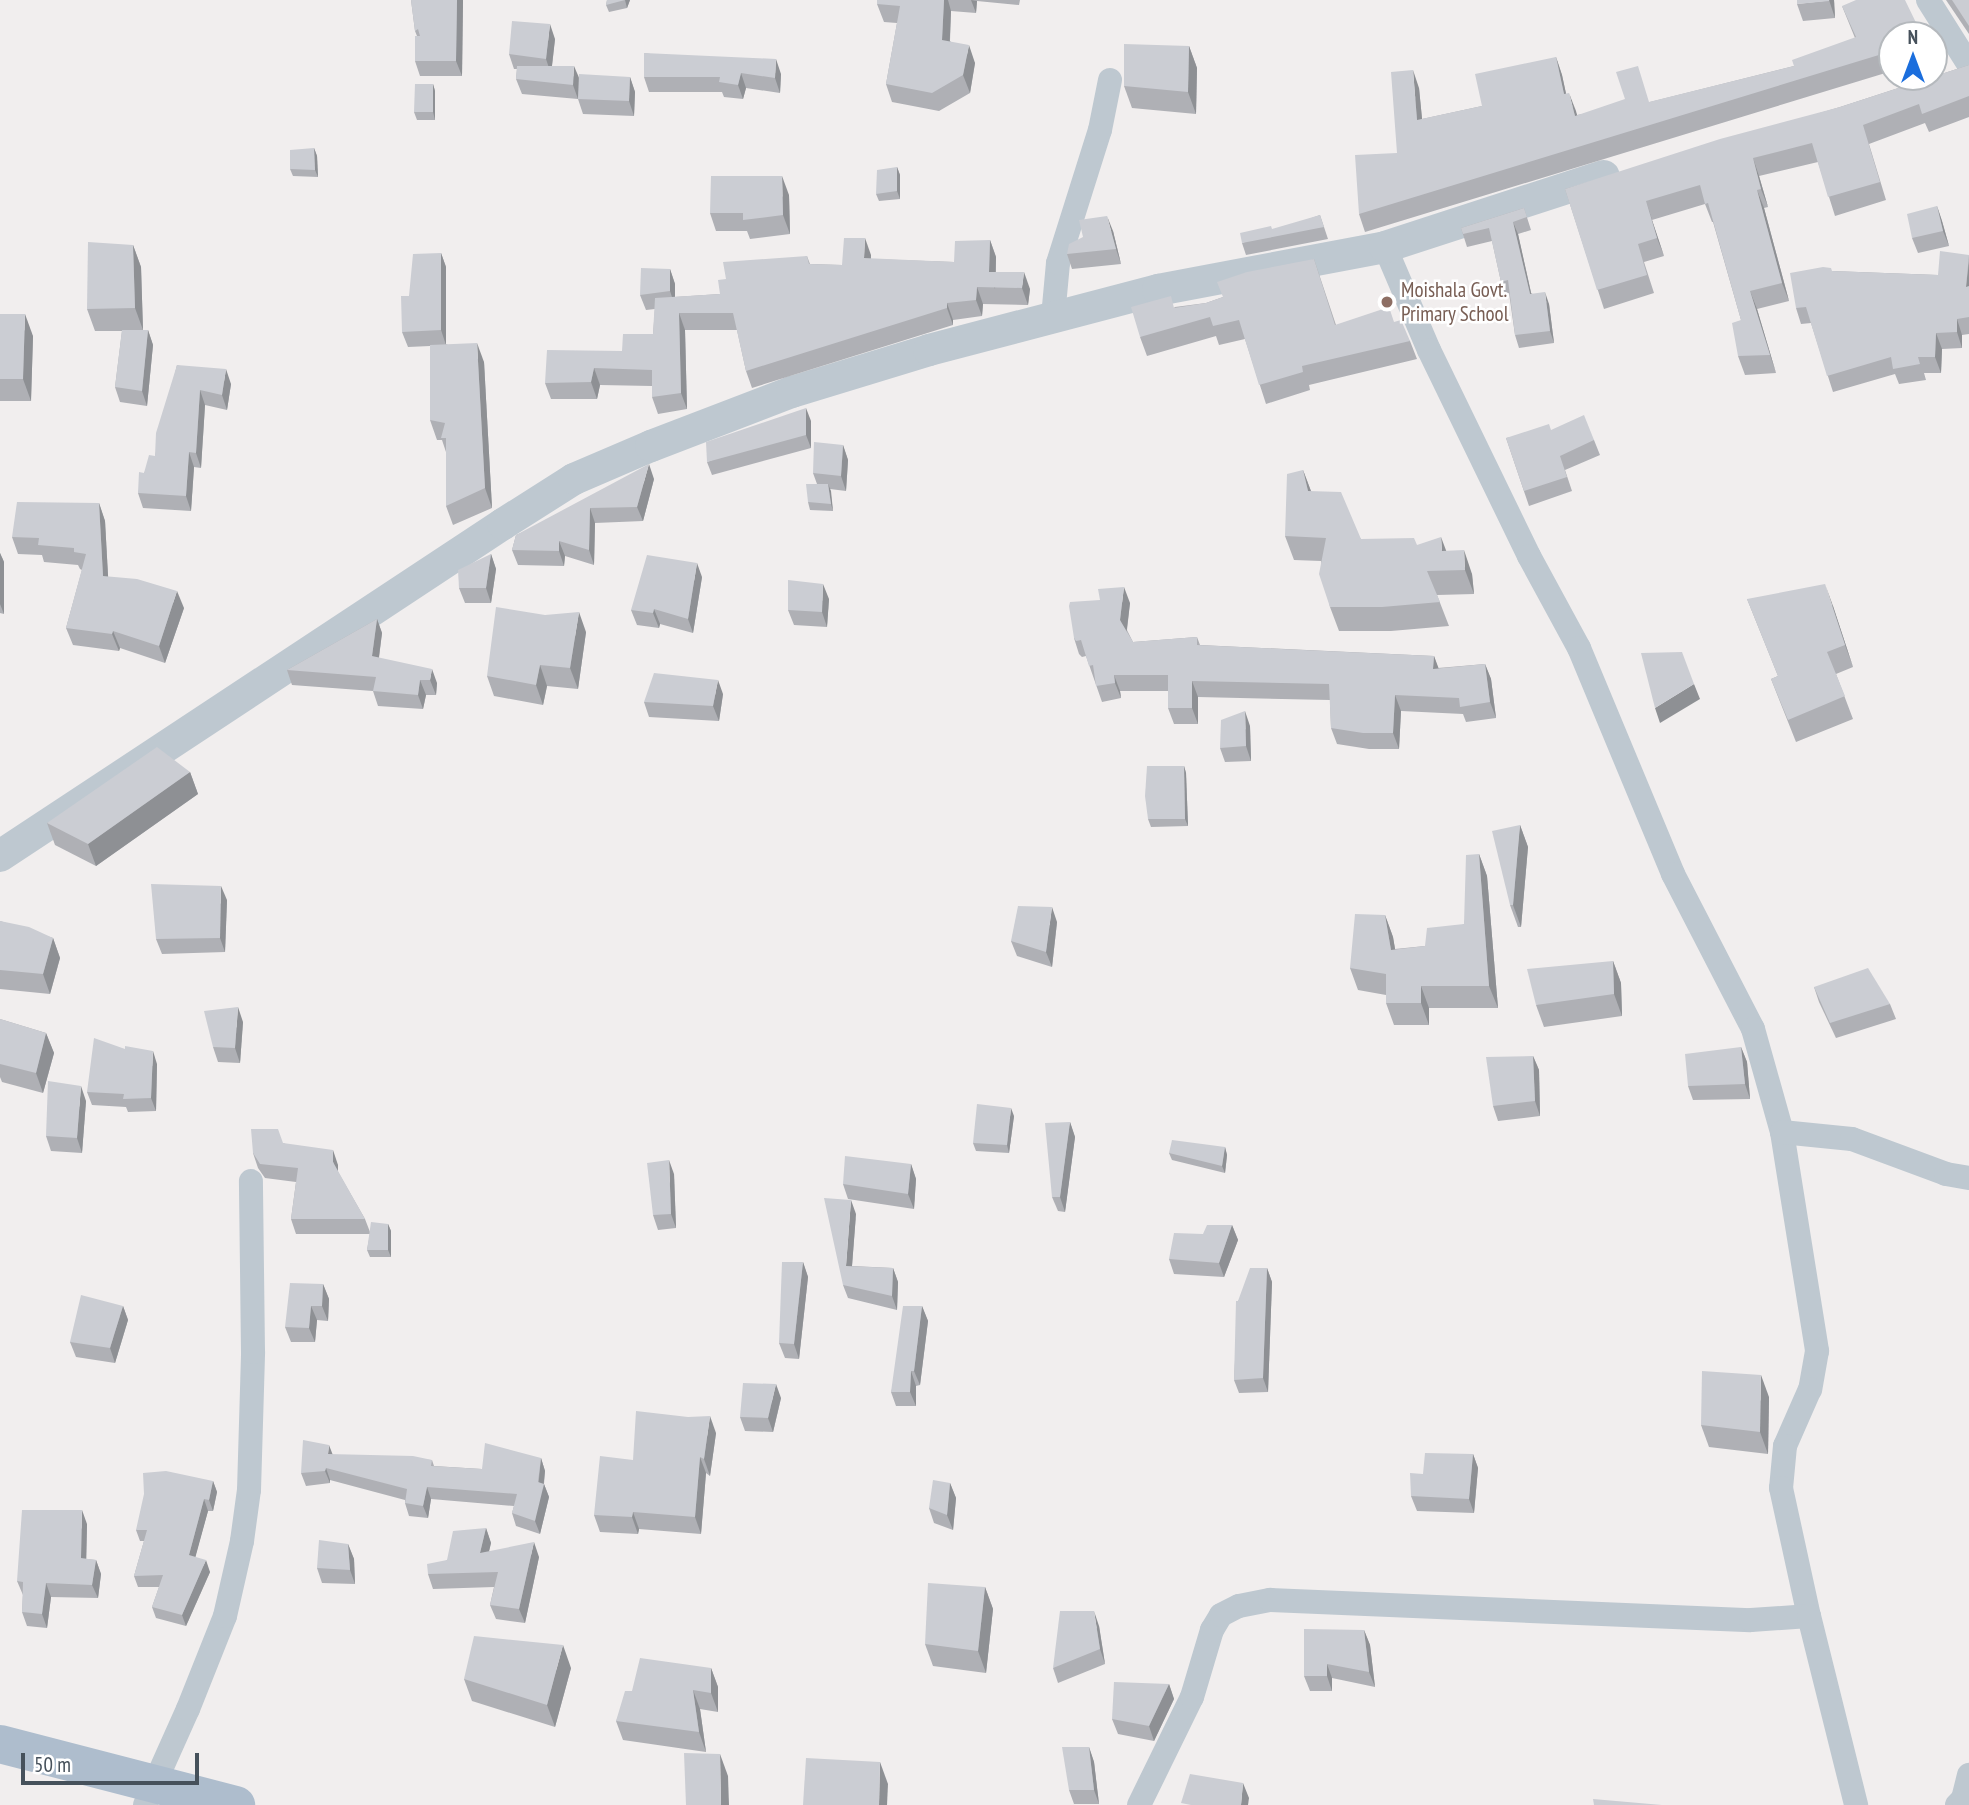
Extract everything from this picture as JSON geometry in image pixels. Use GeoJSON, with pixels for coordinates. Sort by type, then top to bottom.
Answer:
{"type":"FeatureCollection","features":[{"type":"Feature","properties":{"kind":"main road"},"geometry":{"type":"LineString","coordinates":[[0,1744],[149,1795],[236,1805]]}},
{"type":"Feature","properties":{"kind":"street"},"geometry":{"type":"LineString","coordinates":[[1928,0],[1960,69]]}},
{"type":"Feature","properties":{"kind":"street"},"geometry":{"type":"LineString","coordinates":[[1053,317],[1058,262],[1100,130],[1110,80]]}},
{"type":"Feature","properties":{"kind":"street"},"geometry":{"type":"LineString","coordinates":[[0,856],[358,618],[575,480],[792,392],[929,350],[1158,290],[1385,247],[1631,168]]}},
{"type":"Feature","properties":{"kind":"street"},"geometry":{"type":"LineString","coordinates":[[1385,247],[1429,350],[1529,556],[1579,648],[1673,874],[1753,1029],[1782,1132],[1817,1351],[1810,1390],[1785,1446],[1781,1488],[1809,1616],[1856,1805]]}},
{"type":"Feature","properties":{"kind":"street"},"geometry":{"type":"LineString","coordinates":[[1782,1132],[1852,1139],[1946,1174],[1969,1178]]}},
{"type":"Feature","properties":{"kind":"street"},"geometry":{"type":"LineString","coordinates":[[149,1795],[188,1709],[225,1616],[242,1541],[249,1490],[253,1352],[251,1181]]}},
{"type":"Feature","properties":{"kind":"street"},"geometry":{"type":"LineString","coordinates":[[1139,1805],[1192,1698],[1212,1630],[1221,1615],[1239,1606],[1270,1600],[1751,1620],[1809,1616]]}},
{"type":"Feature","properties":{"kind":"street"},"geometry":{"type":"LineString","coordinates":[[1957,1805],[1963,1799],[1969,1775]]}},
{"type":"Feature","properties":{"kind":"building"},"geometry":{"type":"Polygon","coordinates":[[[411,0],[457,0],[456,61],[415,61],[415,36],[420,36],[418,29],[415,31],[411,0]]]}},
{"type":"Feature","properties":{"kind":"building"},"geometry":{"type":"Polygon","coordinates":[[[607,0],[625,0],[606,5],[607,0]]]}},
{"type":"Feature","properties":{"kind":"building"},"geometry":{"type":"Polygon","coordinates":[[[877,0],[944,0],[942,40],[969,45],[963,75],[932,93],[886,84],[900,6],[877,4],[877,0]]]}},
{"type":"Feature","properties":{"kind":"building"},"geometry":{"type":"Polygon","coordinates":[[[1797,0],[1829,0],[1829,1],[1797,4],[1797,0]]]}},
{"type":"Feature","properties":{"kind":"building"},"geometry":{"type":"Polygon","coordinates":[[[1856,0],[1905,0],[1915,21],[1878,21],[1878,55],[1359,214],[1355,155],[1397,153],[1391,72],[1413,70],[1417,120],[1482,106],[1475,74],[1556,57],[1564,94],[1569,93],[1575,116],[1625,99],[1616,72],[1638,66],[1649,102],[1794,66],[1792,60],[1856,37],[1842,6],[1856,0]]]}},
{"type":"Feature","properties":{"kind":"building"},"geometry":{"type":"Polygon","coordinates":[[[1952,0],[1969,0],[1969,26],[1952,0]]]}},
{"type":"Feature","properties":{"kind":"building"},"geometry":{"type":"Polygon","coordinates":[[[512,21],[550,24],[546,59],[509,54],[512,21]]]}},
{"type":"Feature","properties":{"kind":"building"},"geometry":{"type":"Polygon","coordinates":[[[1124,44],[1189,46],[1188,92],[1124,86],[1124,44]]]}},
{"type":"Feature","properties":{"kind":"building"},"geometry":{"type":"Polygon","coordinates":[[[644,53],[776,59],[775,78],[741,73],[738,85],[719,82],[720,77],[644,77],[644,53]]]}},
{"type":"Feature","properties":{"kind":"building"},"geometry":{"type":"Polygon","coordinates":[[[1969,65],[1969,96],[1922,114],[1919,104],[1863,125],[1880,182],[1828,197],[1812,143],[1753,158],[1761,189],[1757,190],[1782,283],[1750,291],[1770,355],[1738,356],[1732,323],[1741,320],[1708,203],[1705,204],[1700,185],[1646,201],[1657,238],[1638,244],[1647,275],[1597,290],[1565,189],[1720,139],[1889,91],[1948,91],[1948,72],[1969,65]]]}},
{"type":"Feature","properties":{"kind":"building"},"geometry":{"type":"Polygon","coordinates":[[[517,66],[574,66],[573,85],[516,79],[517,66]]]}},
{"type":"Feature","properties":{"kind":"building"},"geometry":{"type":"Polygon","coordinates":[[[579,74],[630,77],[629,101],[578,99],[579,74]]]}},
{"type":"Feature","properties":{"kind":"building"},"geometry":{"type":"Polygon","coordinates":[[[415,84],[433,84],[433,112],[414,112],[415,84]]]}},
{"type":"Feature","properties":{"kind":"building"},"geometry":{"type":"Polygon","coordinates":[[[314,148],[315,170],[290,169],[290,150],[314,148]]]}},
{"type":"Feature","properties":{"kind":"building"},"geometry":{"type":"Polygon","coordinates":[[[897,167],[897,191],[876,194],[877,170],[897,167]]]}},
{"type":"Feature","properties":{"kind":"building"},"geometry":{"type":"Polygon","coordinates":[[[711,176],[782,176],[783,215],[743,220],[743,213],[710,213],[711,176]]]}},
{"type":"Feature","properties":{"kind":"building"},"geometry":{"type":"Polygon","coordinates":[[[1937,206],[1943,231],[1912,238],[1907,214],[1937,206]]]}},
{"type":"Feature","properties":{"kind":"building"},"geometry":{"type":"Polygon","coordinates":[[[1524,208],[1527,217],[1513,222],[1530,294],[1545,292],[1550,331],[1515,335],[1508,280],[1501,282],[1489,228],[1463,234],[1461,228],[1524,208]]]}},
{"type":"Feature","properties":{"kind":"building"},"geometry":{"type":"Polygon","coordinates":[[[1320,215],[1324,227],[1242,243],[1240,233],[1271,226],[1272,229],[1320,215]]]}},
{"type":"Feature","properties":{"kind":"building"},"geometry":{"type":"Polygon","coordinates":[[[1107,216],[1116,249],[1067,254],[1069,244],[1083,237],[1079,220],[1107,216]]]}},
{"type":"Feature","properties":{"kind":"building"},"geometry":{"type":"Polygon","coordinates":[[[844,238],[865,238],[864,258],[954,262],[955,241],[990,240],[989,272],[1024,272],[1022,288],[977,287],[976,300],[947,303],[947,308],[746,371],[733,313],[679,313],[681,393],[652,397],[652,370],[594,368],[591,382],[545,383],[547,350],[622,351],[623,334],[653,334],[655,298],[720,294],[718,280],[726,279],[723,262],[807,256],[809,264],[842,265],[844,238]]]}},
{"type":"Feature","properties":{"kind":"building"},"geometry":{"type":"Polygon","coordinates":[[[88,242],[133,245],[135,308],[87,309],[88,242]]]}},
{"type":"Feature","properties":{"kind":"building"},"geometry":{"type":"Polygon","coordinates":[[[1940,251],[1969,255],[1966,287],[1969,286],[1969,317],[1957,319],[1957,332],[1936,333],[1935,357],[1918,357],[1920,364],[1893,369],[1891,357],[1827,376],[1806,307],[1796,308],[1790,273],[1823,267],[1831,268],[1832,271],[1938,275],[1940,251]]]}},
{"type":"Feature","properties":{"kind":"building"},"geometry":{"type":"Polygon","coordinates":[[[441,253],[441,330],[402,332],[401,296],[409,296],[413,254],[441,253]]]}},
{"type":"Feature","properties":{"kind":"building"},"geometry":{"type":"Polygon","coordinates":[[[1314,259],[1335,325],[1389,307],[1394,322],[1401,320],[1410,341],[1302,366],[1303,372],[1259,385],[1239,320],[1213,326],[1210,317],[1140,337],[1131,307],[1171,296],[1174,308],[1206,303],[1223,297],[1217,282],[1247,272],[1314,259]]]}},
{"type":"Feature","properties":{"kind":"building"},"geometry":{"type":"Polygon","coordinates":[[[641,268],[670,269],[670,291],[640,295],[641,268]]]}},
{"type":"Feature","properties":{"kind":"building"},"geometry":{"type":"Polygon","coordinates":[[[0,314],[25,314],[23,379],[0,379],[0,314]]]}},
{"type":"Feature","properties":{"kind":"building"},"geometry":{"type":"Polygon","coordinates":[[[122,330],[148,330],[142,391],[115,387],[122,330]]]}},
{"type":"Feature","properties":{"kind":"building"},"geometry":{"type":"Polygon","coordinates":[[[477,343],[485,488],[446,506],[446,438],[441,438],[445,423],[430,420],[430,345],[477,343]]]}},
{"type":"Feature","properties":{"kind":"building"},"geometry":{"type":"Polygon","coordinates":[[[177,365],[226,369],[222,395],[200,390],[196,453],[189,452],[186,496],[138,493],[139,472],[144,473],[149,455],[155,456],[156,433],[177,365]]]}},
{"type":"Feature","properties":{"kind":"building"},"geometry":{"type":"Polygon","coordinates":[[[806,408],[806,435],[707,462],[706,442],[806,408]]]}},
{"type":"Feature","properties":{"kind":"building"},"geometry":{"type":"Polygon","coordinates":[[[1584,415],[1594,440],[1560,456],[1567,477],[1524,491],[1506,438],[1549,424],[1551,430],[1584,415]]]}},
{"type":"Feature","properties":{"kind":"building"},"geometry":{"type":"Polygon","coordinates":[[[814,442],[843,445],[841,476],[813,473],[814,442]]]}},
{"type":"Feature","properties":{"kind":"building"},"geometry":{"type":"Polygon","coordinates":[[[649,464],[637,507],[590,508],[589,550],[559,541],[559,551],[512,550],[516,535],[649,464]]]}},
{"type":"Feature","properties":{"kind":"building"},"geometry":{"type":"Polygon","coordinates":[[[1303,470],[1308,491],[1341,492],[1361,539],[1414,538],[1417,545],[1441,537],[1442,551],[1464,550],[1465,570],[1427,571],[1440,602],[1382,607],[1330,607],[1319,574],[1326,538],[1285,536],[1287,474],[1303,470]]]}},
{"type":"Feature","properties":{"kind":"building"},"geometry":{"type":"Polygon","coordinates":[[[806,484],[828,484],[831,504],[808,502],[806,484]]]}},
{"type":"Feature","properties":{"kind":"building"},"geometry":{"type":"Polygon","coordinates":[[[17,502],[99,503],[103,576],[137,579],[177,591],[159,646],[113,631],[112,634],[66,628],[86,554],[74,552],[74,548],[38,545],[39,538],[12,537],[17,502]]]}},
{"type":"Feature","properties":{"kind":"building"},"geometry":{"type":"Polygon","coordinates":[[[491,554],[486,588],[459,588],[458,570],[491,554]]]}},
{"type":"Feature","properties":{"kind":"building"},"geometry":{"type":"Polygon","coordinates":[[[647,555],[697,563],[688,619],[654,609],[653,613],[631,610],[647,555]]]}},
{"type":"Feature","properties":{"kind":"building"},"geometry":{"type":"Polygon","coordinates":[[[788,580],[823,584],[822,612],[788,610],[788,580]]]}},
{"type":"Feature","properties":{"kind":"building"},"geometry":{"type":"Polygon","coordinates":[[[1825,584],[1845,645],[1827,652],[1845,696],[1788,720],[1771,679],[1778,676],[1747,599],[1825,584]]]}},
{"type":"Feature","properties":{"kind":"building"},"geometry":{"type":"Polygon","coordinates":[[[1124,587],[1120,620],[1133,642],[1197,637],[1197,645],[1434,656],[1433,669],[1485,664],[1490,702],[1460,707],[1459,698],[1395,695],[1393,733],[1363,733],[1331,728],[1329,684],[1192,681],[1192,708],[1168,708],[1168,675],[1114,675],[1115,683],[1096,686],[1093,665],[1089,666],[1081,640],[1076,641],[1074,638],[1070,602],[1100,600],[1098,589],[1124,587]]]}},
{"type":"Feature","properties":{"kind":"building"},"geometry":{"type":"Polygon","coordinates":[[[496,607],[545,615],[579,612],[570,668],[540,665],[536,685],[487,676],[496,607]]]}},
{"type":"Feature","properties":{"kind":"building"},"geometry":{"type":"Polygon","coordinates":[[[377,619],[372,656],[432,669],[430,680],[420,680],[418,695],[373,691],[376,677],[287,670],[377,619]]]}},
{"type":"Feature","properties":{"kind":"building"},"geometry":{"type":"Polygon","coordinates":[[[1682,652],[1694,684],[1655,708],[1641,653],[1682,652]]]}},
{"type":"Feature","properties":{"kind":"building"},"geometry":{"type":"Polygon","coordinates":[[[654,673],[718,680],[713,706],[644,702],[654,673]]]}},
{"type":"Feature","properties":{"kind":"building"},"geometry":{"type":"Polygon","coordinates":[[[1245,711],[1246,746],[1220,748],[1221,720],[1245,711]]]}},
{"type":"Feature","properties":{"kind":"building"},"geometry":{"type":"Polygon","coordinates":[[[157,747],[190,772],[88,844],[47,823],[157,747]]]}},
{"type":"Feature","properties":{"kind":"building"},"geometry":{"type":"Polygon","coordinates":[[[1147,766],[1184,766],[1185,819],[1148,819],[1145,796],[1147,766]]]}},
{"type":"Feature","properties":{"kind":"building"},"geometry":{"type":"Polygon","coordinates":[[[1520,825],[1513,905],[1510,905],[1492,831],[1520,825]]]}},
{"type":"Feature","properties":{"kind":"building"},"geometry":{"type":"Polygon","coordinates":[[[1479,854],[1489,986],[1421,986],[1421,1003],[1386,1003],[1386,974],[1350,968],[1355,914],[1385,915],[1391,950],[1425,946],[1427,928],[1464,924],[1466,855],[1479,854]]]}},
{"type":"Feature","properties":{"kind":"building"},"geometry":{"type":"Polygon","coordinates":[[[151,884],[221,886],[220,938],[156,939],[151,884]]]}},
{"type":"Feature","properties":{"kind":"building"},"geometry":{"type":"Polygon","coordinates":[[[1018,906],[1052,907],[1046,952],[1011,941],[1018,906]]]}},
{"type":"Feature","properties":{"kind":"building"},"geometry":{"type":"Polygon","coordinates":[[[0,921],[29,927],[53,938],[43,974],[0,970],[0,921]]]}},
{"type":"Feature","properties":{"kind":"building"},"geometry":{"type":"Polygon","coordinates":[[[1613,961],[1614,994],[1536,1005],[1527,969],[1613,961]]]}},
{"type":"Feature","properties":{"kind":"building"},"geometry":{"type":"Polygon","coordinates":[[[1868,968],[1890,1004],[1830,1023],[1814,987],[1868,968]]]}},
{"type":"Feature","properties":{"kind":"building"},"geometry":{"type":"Polygon","coordinates":[[[238,1007],[235,1048],[213,1047],[204,1011],[238,1007]]]}},
{"type":"Feature","properties":{"kind":"building"},"geometry":{"type":"Polygon","coordinates":[[[0,1019],[46,1033],[36,1073],[0,1064],[0,1019]]]}},
{"type":"Feature","properties":{"kind":"building"},"geometry":{"type":"Polygon","coordinates":[[[94,1038],[125,1049],[125,1046],[153,1051],[151,1098],[123,1099],[124,1094],[87,1092],[94,1038]]]}},
{"type":"Feature","properties":{"kind":"building"},"geometry":{"type":"Polygon","coordinates":[[[1741,1047],[1745,1084],[1688,1086],[1685,1054],[1741,1047]]]}},
{"type":"Feature","properties":{"kind":"building"},"geometry":{"type":"Polygon","coordinates":[[[1533,1056],[1535,1101],[1493,1106],[1486,1057],[1533,1056]]]}},
{"type":"Feature","properties":{"kind":"building"},"geometry":{"type":"Polygon","coordinates":[[[48,1081],[81,1086],[77,1138],[46,1136],[48,1081]]]}},
{"type":"Feature","properties":{"kind":"building"},"geometry":{"type":"Polygon","coordinates":[[[977,1104],[1011,1108],[1007,1145],[973,1143],[977,1104]]]}},
{"type":"Feature","properties":{"kind":"building"},"geometry":{"type":"Polygon","coordinates":[[[1070,1122],[1060,1197],[1052,1197],[1045,1123],[1070,1122]]]}},
{"type":"Feature","properties":{"kind":"building"},"geometry":{"type":"Polygon","coordinates":[[[251,1129],[278,1129],[283,1143],[333,1150],[333,1162],[365,1219],[291,1219],[298,1168],[260,1164],[253,1153],[251,1129]]]}},
{"type":"Feature","properties":{"kind":"building"},"geometry":{"type":"Polygon","coordinates":[[[1172,1140],[1225,1147],[1222,1166],[1169,1153],[1172,1140]]]}},
{"type":"Feature","properties":{"kind":"building"},"geometry":{"type":"Polygon","coordinates":[[[845,1156],[911,1164],[908,1194],[843,1184],[845,1156]]]}},
{"type":"Feature","properties":{"kind":"building"},"geometry":{"type":"Polygon","coordinates":[[[669,1160],[671,1214],[653,1215],[647,1163],[669,1160]]]}},
{"type":"Feature","properties":{"kind":"building"},"geometry":{"type":"Polygon","coordinates":[[[824,1198],[851,1200],[846,1266],[893,1268],[892,1296],[843,1285],[824,1198]]]}},
{"type":"Feature","properties":{"kind":"building"},"geometry":{"type":"Polygon","coordinates":[[[371,1222],[388,1224],[388,1250],[367,1250],[371,1222]]]}},
{"type":"Feature","properties":{"kind":"building"},"geometry":{"type":"Polygon","coordinates":[[[1207,1225],[1232,1225],[1219,1263],[1169,1259],[1174,1233],[1203,1234],[1207,1225]]]}},
{"type":"Feature","properties":{"kind":"building"},"geometry":{"type":"Polygon","coordinates":[[[782,1262],[803,1262],[794,1344],[779,1343],[782,1262]]]}},
{"type":"Feature","properties":{"kind":"building"},"geometry":{"type":"Polygon","coordinates":[[[1250,1268],[1267,1268],[1263,1378],[1234,1380],[1236,1301],[1250,1268]]]}},
{"type":"Feature","properties":{"kind":"building"},"geometry":{"type":"Polygon","coordinates":[[[290,1283],[323,1284],[322,1306],[311,1306],[309,1328],[285,1327],[290,1283]]]}},
{"type":"Feature","properties":{"kind":"building"},"geometry":{"type":"Polygon","coordinates":[[[81,1295],[123,1306],[110,1348],[70,1342],[81,1295]]]}},
{"type":"Feature","properties":{"kind":"building"},"geometry":{"type":"Polygon","coordinates":[[[903,1306],[922,1306],[914,1371],[911,1371],[910,1392],[891,1392],[903,1306]]]}},
{"type":"Feature","properties":{"kind":"building"},"geometry":{"type":"Polygon","coordinates":[[[1702,1371],[1761,1375],[1760,1432],[1701,1425],[1702,1371]]]}},
{"type":"Feature","properties":{"kind":"building"},"geometry":{"type":"Polygon","coordinates":[[[743,1383],[776,1384],[768,1418],[740,1417],[743,1383]]]}},
{"type":"Feature","properties":{"kind":"building"},"geometry":{"type":"Polygon","coordinates":[[[636,1411],[688,1417],[710,1416],[704,1459],[700,1457],[695,1517],[633,1512],[632,1517],[594,1515],[600,1456],[633,1460],[636,1411]]]}},
{"type":"Feature","properties":{"kind":"building"},"geometry":{"type":"Polygon","coordinates":[[[303,1440],[329,1445],[328,1454],[413,1456],[432,1460],[431,1466],[482,1469],[485,1443],[541,1458],[538,1482],[544,1484],[535,1521],[512,1513],[517,1494],[427,1487],[423,1506],[405,1503],[407,1489],[326,1468],[325,1471],[301,1473],[303,1440]]]}},
{"type":"Feature","properties":{"kind":"building"},"geometry":{"type":"Polygon","coordinates":[[[1425,1453],[1473,1454],[1469,1499],[1411,1496],[1410,1473],[1423,1474],[1425,1453]]]}},
{"type":"Feature","properties":{"kind":"building"},"geometry":{"type":"Polygon","coordinates":[[[166,1471],[213,1481],[209,1500],[204,1499],[189,1555],[206,1560],[182,1615],[152,1607],[163,1575],[134,1576],[147,1530],[136,1530],[144,1494],[143,1473],[166,1471]]]}},
{"type":"Feature","properties":{"kind":"building"},"geometry":{"type":"Polygon","coordinates":[[[933,1480],[950,1483],[947,1515],[929,1508],[933,1480]]]}},
{"type":"Feature","properties":{"kind":"building"},"geometry":{"type":"Polygon","coordinates":[[[22,1510],[82,1510],[81,1558],[96,1560],[92,1585],[46,1583],[42,1614],[22,1612],[23,1582],[17,1581],[22,1510]]]}},
{"type":"Feature","properties":{"kind":"building"},"geometry":{"type":"Polygon","coordinates":[[[486,1528],[480,1553],[534,1542],[519,1609],[490,1605],[498,1572],[428,1574],[427,1564],[447,1560],[453,1531],[486,1528]]]}},
{"type":"Feature","properties":{"kind":"building"},"geometry":{"type":"Polygon","coordinates":[[[319,1540],[348,1544],[350,1570],[317,1568],[319,1540]]]}},
{"type":"Feature","properties":{"kind":"building"},"geometry":{"type":"Polygon","coordinates":[[[928,1583],[985,1587],[978,1651],[925,1644],[928,1583]]]}},
{"type":"Feature","properties":{"kind":"building"},"geometry":{"type":"Polygon","coordinates":[[[1060,1611],[1094,1611],[1100,1649],[1053,1668],[1060,1611]]]}},
{"type":"Feature","properties":{"kind":"building"},"geometry":{"type":"Polygon","coordinates":[[[1304,1629],[1364,1630],[1369,1672],[1327,1664],[1327,1676],[1304,1676],[1304,1629]]]}},
{"type":"Feature","properties":{"kind":"building"},"geometry":{"type":"Polygon","coordinates":[[[474,1636],[563,1645],[547,1705],[464,1679],[474,1636]]]}},
{"type":"Feature","properties":{"kind":"building"},"geometry":{"type":"Polygon","coordinates":[[[640,1658],[711,1668],[711,1693],[693,1690],[699,1732],[616,1721],[625,1691],[632,1691],[640,1658]]]}},
{"type":"Feature","properties":{"kind":"building"},"geometry":{"type":"Polygon","coordinates":[[[1114,1682],[1169,1684],[1149,1726],[1112,1719],[1114,1682]]]}},
{"type":"Feature","properties":{"kind":"building"},"geometry":{"type":"Polygon","coordinates":[[[1062,1747],[1089,1747],[1094,1790],[1069,1790],[1062,1747]]]}},
{"type":"Feature","properties":{"kind":"building"},"geometry":{"type":"Polygon","coordinates":[[[684,1753],[720,1754],[721,1805],[686,1805],[684,1753]]]}},
{"type":"Feature","properties":{"kind":"building"},"geometry":{"type":"Polygon","coordinates":[[[806,1758],[880,1762],[879,1805],[803,1805],[806,1758]]]}},
{"type":"Feature","properties":{"kind":"building"},"geometry":{"type":"Polygon","coordinates":[[[1190,1774],[1243,1783],[1241,1805],[1181,1803],[1190,1774]]]}},
{"type":"Feature","properties":{"kind":"building"},"geometry":{"type":"Polygon","coordinates":[[[1593,1799],[1662,1805],[1594,1805],[1593,1799]]]}},
{"type":"Feature","properties":{"kind":"place","name":"Moishala Govt. Primary School"},"geometry":{"type":"Point","coordinates":[1387,302]}}]}
